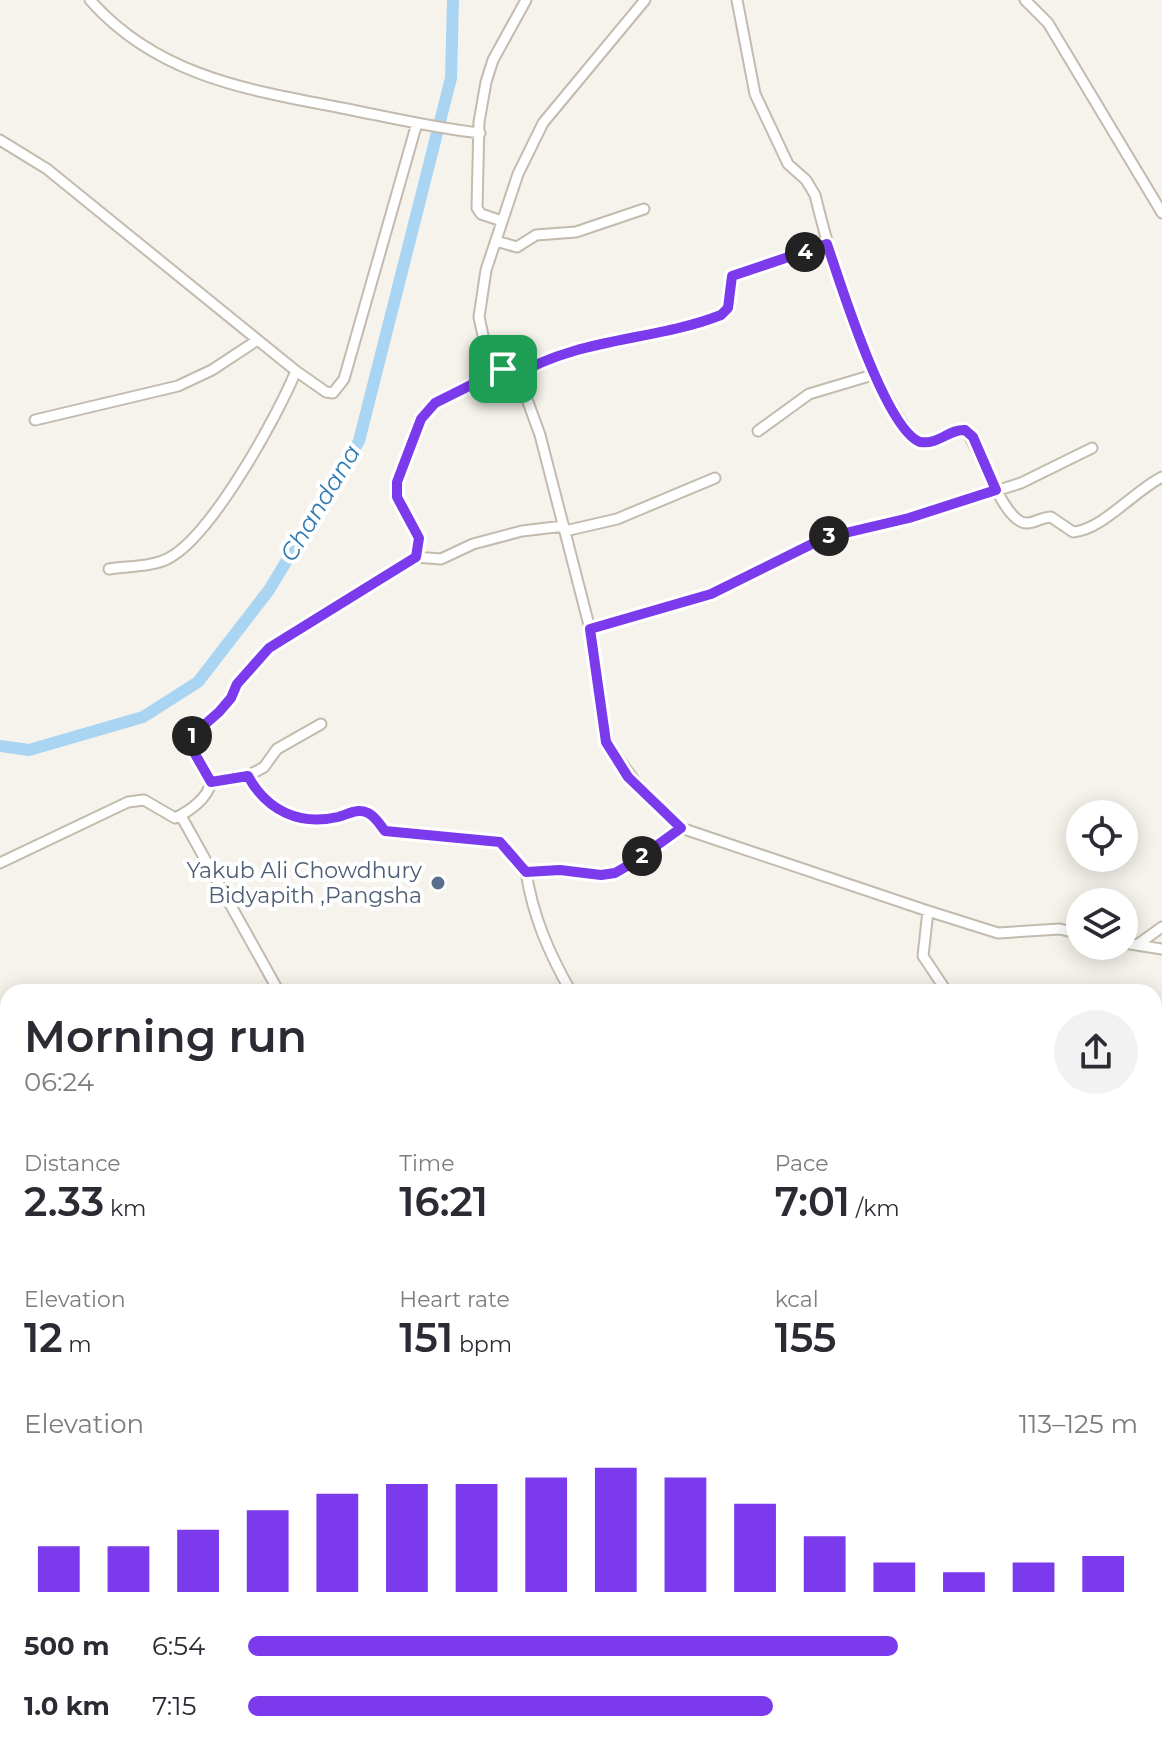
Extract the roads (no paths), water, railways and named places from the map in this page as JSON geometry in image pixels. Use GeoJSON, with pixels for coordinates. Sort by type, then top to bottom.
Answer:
{"type":"FeatureCollection","features":[{"type":"Feature","properties":{"kind":"street"},"geometry":{"type":"LineString","coordinates":[[90,0],[115,28],[190,72],[288,100],[480,133]]}},
{"type":"Feature","properties":{"kind":"street"},"geometry":{"type":"LineString","coordinates":[[502,221],[481,214],[477,208],[482,101],[493,60],[526,0]]}},
{"type":"Feature","properties":{"kind":"street"},"geometry":{"type":"LineString","coordinates":[[645,0],[543,123],[518,174],[502,221],[482,291],[479,325],[484,340],[503,369],[515,376],[530,402],[590,629],[606,742],[628,777],[681,828],[998,933],[1066,930]]}},
{"type":"Feature","properties":{"kind":"street"},"geometry":{"type":"LineString","coordinates":[[737,0],[755,94],[788,164],[806,180],[815,195],[827,244],[857,335],[899,421],[914,440],[929,443],[965,430],[973,437],[996,490],[1019,521],[1027,523],[1051,517],[1073,532],[1094,526],[1162,477]]}},
{"type":"Feature","properties":{"kind":"street"},"geometry":{"type":"LineString","coordinates":[[1025,0],[1048,23],[1162,213]]}},
{"type":"Feature","properties":{"kind":"street"},"geometry":{"type":"LineString","coordinates":[[0,140],[47,169],[256,341],[326,392],[333,393],[344,379],[417,123]]}},
{"type":"Feature","properties":{"kind":"street"},"geometry":{"type":"LineString","coordinates":[[496,241],[517,247],[536,235],[576,232],[644,209]]}},
{"type":"Feature","properties":{"kind":"street"},"geometry":{"type":"LineString","coordinates":[[515,376],[542,362],[596,344],[721,315],[728,308],[732,276],[827,244]]}},
{"type":"Feature","properties":{"kind":"street"},"geometry":{"type":"LineString","coordinates":[[35,420],[178,386],[212,370],[256,341]]}},
{"type":"Feature","properties":{"kind":"street"},"geometry":{"type":"LineString","coordinates":[[416,557],[419,538],[397,497],[397,482],[421,419],[435,403],[503,369]]}},
{"type":"Feature","properties":{"kind":"street"},"geometry":{"type":"LineString","coordinates":[[109,569],[163,561],[188,542],[265,436],[296,371]]}},
{"type":"Feature","properties":{"kind":"street"},"geometry":{"type":"LineString","coordinates":[[758,431],[809,394],[876,374]]}},
{"type":"Feature","properties":{"kind":"street"},"geometry":{"type":"LineString","coordinates":[[590,629],[711,594],[824,538],[909,518],[996,490],[1049,471],[1092,448]]}},
{"type":"Feature","properties":{"kind":"street"},"geometry":{"type":"LineString","coordinates":[[0,863],[137,799],[172,817],[181,816],[209,790],[211,782],[187,740],[231,698],[249,669],[287,636],[416,557],[441,559],[473,544],[522,531],[617,519],[715,478]]}},
{"type":"Feature","properties":{"kind":"street"},"geometry":{"type":"LineString","coordinates":[[211,782],[248,776],[264,767],[277,749],[321,724]]}},
{"type":"Feature","properties":{"kind":"street"},"geometry":{"type":"LineString","coordinates":[[248,776],[261,796],[300,820],[311,821],[358,810],[373,815],[385,831],[500,842],[526,872],[539,928],[549,955],[566,984]]}},
{"type":"Feature","properties":{"kind":"street"},"geometry":{"type":"LineString","coordinates":[[181,816],[275,984]]}},
{"type":"Feature","properties":{"kind":"street"},"geometry":{"type":"LineString","coordinates":[[526,872],[615,873],[681,828]]}},
{"type":"Feature","properties":{"kind":"street"},"geometry":{"type":"LineString","coordinates":[[928,911],[923,956],[942,984]]}},
{"type":"Feature","properties":{"kind":"street"},"geometry":{"type":"LineString","coordinates":[[1138,944],[1162,927]]}},
{"type":"Feature","properties":{"kind":"street"},"geometry":{"type":"LineString","coordinates":[[1138,945],[1162,949]]}},
{"type":"Feature","properties":{"kind":"waterway","name":"Chandana"},"geometry":{"type":"LineString","coordinates":[[0,746],[29,750],[143,717],[198,682],[269,590],[359,441],[451,78],[453,0]]}},
{"type":"Feature","properties":{"kind":"place","name":"Yakub Ali Chowdhury Bidyapith ,Pangsha"},"geometry":{"type":"Point","coordinates":[438,883]}}]}
